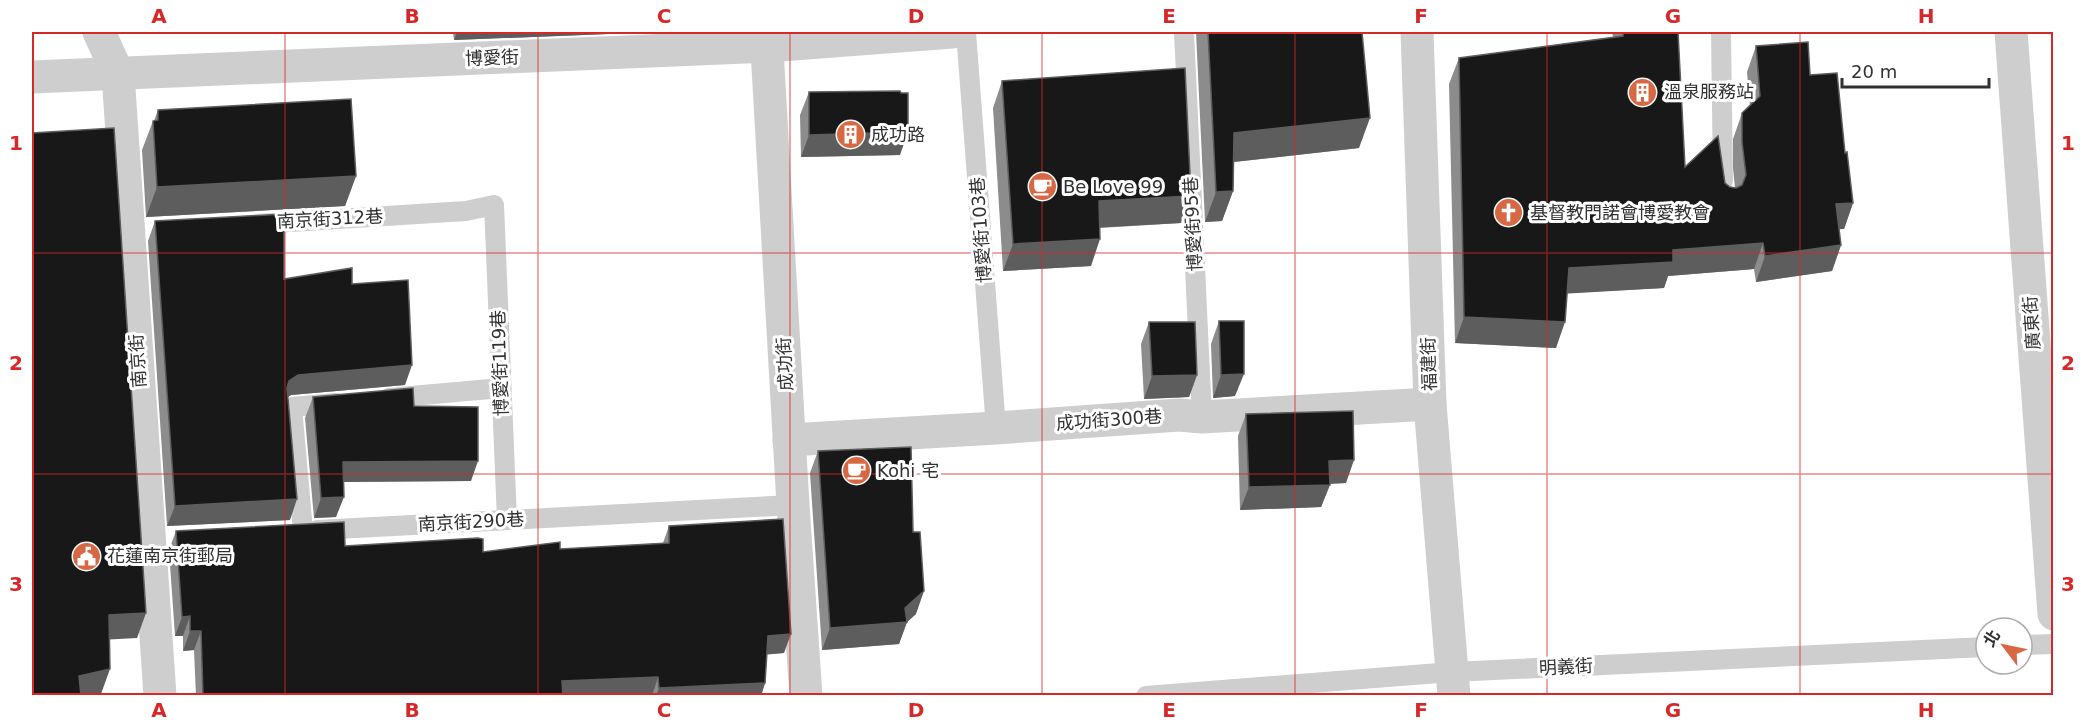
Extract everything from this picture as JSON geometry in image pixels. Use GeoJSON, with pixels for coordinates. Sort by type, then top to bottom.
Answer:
{"type":"FeatureCollection","features":[{"type":"Feature","properties":{"kind":"street","name":"南京街"},"geometry":{"type":"LineString","coordinates":[[99,32],[118,74],[141,230],[161,538],[160,696]]}},
{"type":"Feature","properties":{"kind":"street","name":"博愛街"},"geometry":{"type":"LineString","coordinates":[[32,78],[767,39],[952,32]]}},
{"type":"Feature","properties":{"kind":"street","name":"福建街"},"geometry":{"type":"LineString","coordinates":[[1417,32],[1430,404],[1453,684]]}},
{"type":"Feature","properties":{"kind":"street","name":"廣東街"},"geometry":{"type":"LineString","coordinates":[[2010,32],[2054,614]]}},
{"type":"Feature","properties":{"kind":"street","name":"成功街"},"geometry":{"type":"LineString","coordinates":[[767,39],[789,440],[806,696]]}},
{"type":"Feature","properties":{"kind":"street","name":"成功街300巷"},"geometry":{"type":"LineString","coordinates":[[789,440],[1179,415],[1202,417],[1430,404]]}},
{"type":"Feature","properties":{"kind":"lane","name":"博愛街103巷"},"geometry":{"type":"LineString","coordinates":[[966,32],[996,428]]}},
{"type":"Feature","properties":{"kind":"lane","name":"博愛街95巷"},"geometry":{"type":"LineString","coordinates":[[1184,32],[1202,417]]}},
{"type":"Feature","properties":{"kind":"lane"},"geometry":{"type":"LineString","coordinates":[[1721,32],[1721,169],[1725,202]]}},
{"type":"Feature","properties":{"kind":"lane","name":"南京街312巷"},"geometry":{"type":"LineString","coordinates":[[245,224],[466,211],[494,205]]}},
{"type":"Feature","properties":{"kind":"lane","name":"博愛街119巷"},"geometry":{"type":"LineString","coordinates":[[494,205],[507,520]]}},
{"type":"Feature","properties":{"kind":"lane"},"geometry":{"type":"LineString","coordinates":[[373,400],[501,388]]}},
{"type":"Feature","properties":{"kind":"lane"},"geometry":{"type":"LineString","coordinates":[[303,531],[292,407],[350,402]]}},
{"type":"Feature","properties":{"kind":"lane","name":"南京街290巷"},"geometry":{"type":"LineString","coordinates":[[279,532],[793,505]]}},
{"type":"Feature","properties":{"kind":"lane"},"geometry":{"type":"LineString","coordinates":[[2034,645],[2054,644]]}},
{"type":"Feature","properties":{"kind":"lane","name":"明義街"},"geometry":{"type":"LineString","coordinates":[[1146,696],[1453,684],[1974,648]]}},
{"type":"Feature","properties":{"kind":"building"},"geometry":{"type":"Polygon","coordinates":[[[1208,32],[1362,32],[1370,118],[1234,133],[1233,191],[1216,192],[1208,32]]]}},
{"type":"Feature","properties":{"kind":"building"},"geometry":{"type":"Polygon","coordinates":[[[1623,32],[1678,32],[1685,167],[1718,136],[1725,183],[1736,188],[1742,185],[1746,175],[1742,142],[1742,113],[1760,96],[1756,46],[1808,42],[1810,75],[1837,73],[1845,153],[1847,152],[1853,203],[1836,204],[1841,245],[1765,256],[1763,243],[1673,250],[1673,262],[1569,268],[1565,322],[1464,317],[1459,58],[1623,36],[1623,32]]]}},
{"type":"Feature","properties":{"kind":"building"},"geometry":{"type":"Polygon","coordinates":[[[1185,68],[1191,196],[1099,201],[1100,239],[1013,244],[1002,81],[1185,68]]]}},
{"type":"Feature","properties":{"kind":"building"},"geometry":{"type":"Polygon","coordinates":[[[900,91],[908,93],[908,132],[809,135],[809,92],[900,91]]]}},
{"type":"Feature","properties":{"kind":"building"},"geometry":{"type":"Polygon","coordinates":[[[351,99],[356,176],[157,187],[153,121],[158,120],[158,110],[351,99]]]}},
{"type":"Feature","properties":{"kind":"building"},"geometry":{"type":"Polygon","coordinates":[[[114,128],[146,613],[109,615],[110,669],[79,676],[81,696],[32,696],[32,133],[114,128]]]}},
{"type":"Feature","properties":{"kind":"building"},"geometry":{"type":"Polygon","coordinates":[[[284,214],[284,279],[352,268],[352,284],[408,280],[412,365],[298,375],[289,381],[287,388],[297,499],[175,506],[155,221],[284,214]]]}},
{"type":"Feature","properties":{"kind":"building"},"geometry":{"type":"Polygon","coordinates":[[[1219,321],[1244,321],[1244,374],[1221,375],[1219,321]]]}},
{"type":"Feature","properties":{"kind":"building"},"geometry":{"type":"Polygon","coordinates":[[[1149,322],[1195,322],[1197,375],[1152,376],[1149,322]]]}},
{"type":"Feature","properties":{"kind":"building"},"geometry":{"type":"Polygon","coordinates":[[[413,388],[414,406],[478,407],[478,461],[343,462],[344,497],[321,498],[313,397],[413,388]]]}},
{"type":"Feature","properties":{"kind":"building"},"geometry":{"type":"Polygon","coordinates":[[[1353,411],[1354,460],[1329,461],[1330,485],[1249,487],[1246,414],[1353,411]]]}},
{"type":"Feature","properties":{"kind":"building"},"geometry":{"type":"Polygon","coordinates":[[[911,447],[913,532],[920,532],[924,591],[905,608],[907,622],[830,628],[818,451],[911,447]]]}},
{"type":"Feature","properties":{"kind":"building"},"geometry":{"type":"Polygon","coordinates":[[[783,519],[791,634],[768,636],[765,683],[659,688],[658,677],[562,681],[563,696],[203,696],[201,631],[190,631],[190,616],[182,617],[176,531],[344,522],[345,546],[478,538],[483,539],[483,552],[560,542],[560,549],[669,543],[669,526],[783,519]]]}},
{"type":"Feature","properties":{"kind":"place","name":"溫泉服務站"},"geometry":{"type":"Point","coordinates":[1643,92]}},
{"type":"Feature","properties":{"kind":"place","name":"成功路"},"geometry":{"type":"Point","coordinates":[850,135]}},
{"type":"Feature","properties":{"kind":"place","name":"Be Love 99"},"geometry":{"type":"Point","coordinates":[1042,187]}},
{"type":"Feature","properties":{"kind":"place","name":"基督教門諾會博愛教會"},"geometry":{"type":"Point","coordinates":[1509,213]}},
{"type":"Feature","properties":{"kind":"place","name":"Kohi 宅"},"geometry":{"type":"Point","coordinates":[856,471]}},
{"type":"Feature","properties":{"kind":"place","name":"花蓮南京街郵局"},"geometry":{"type":"Point","coordinates":[86,556]}}]}
